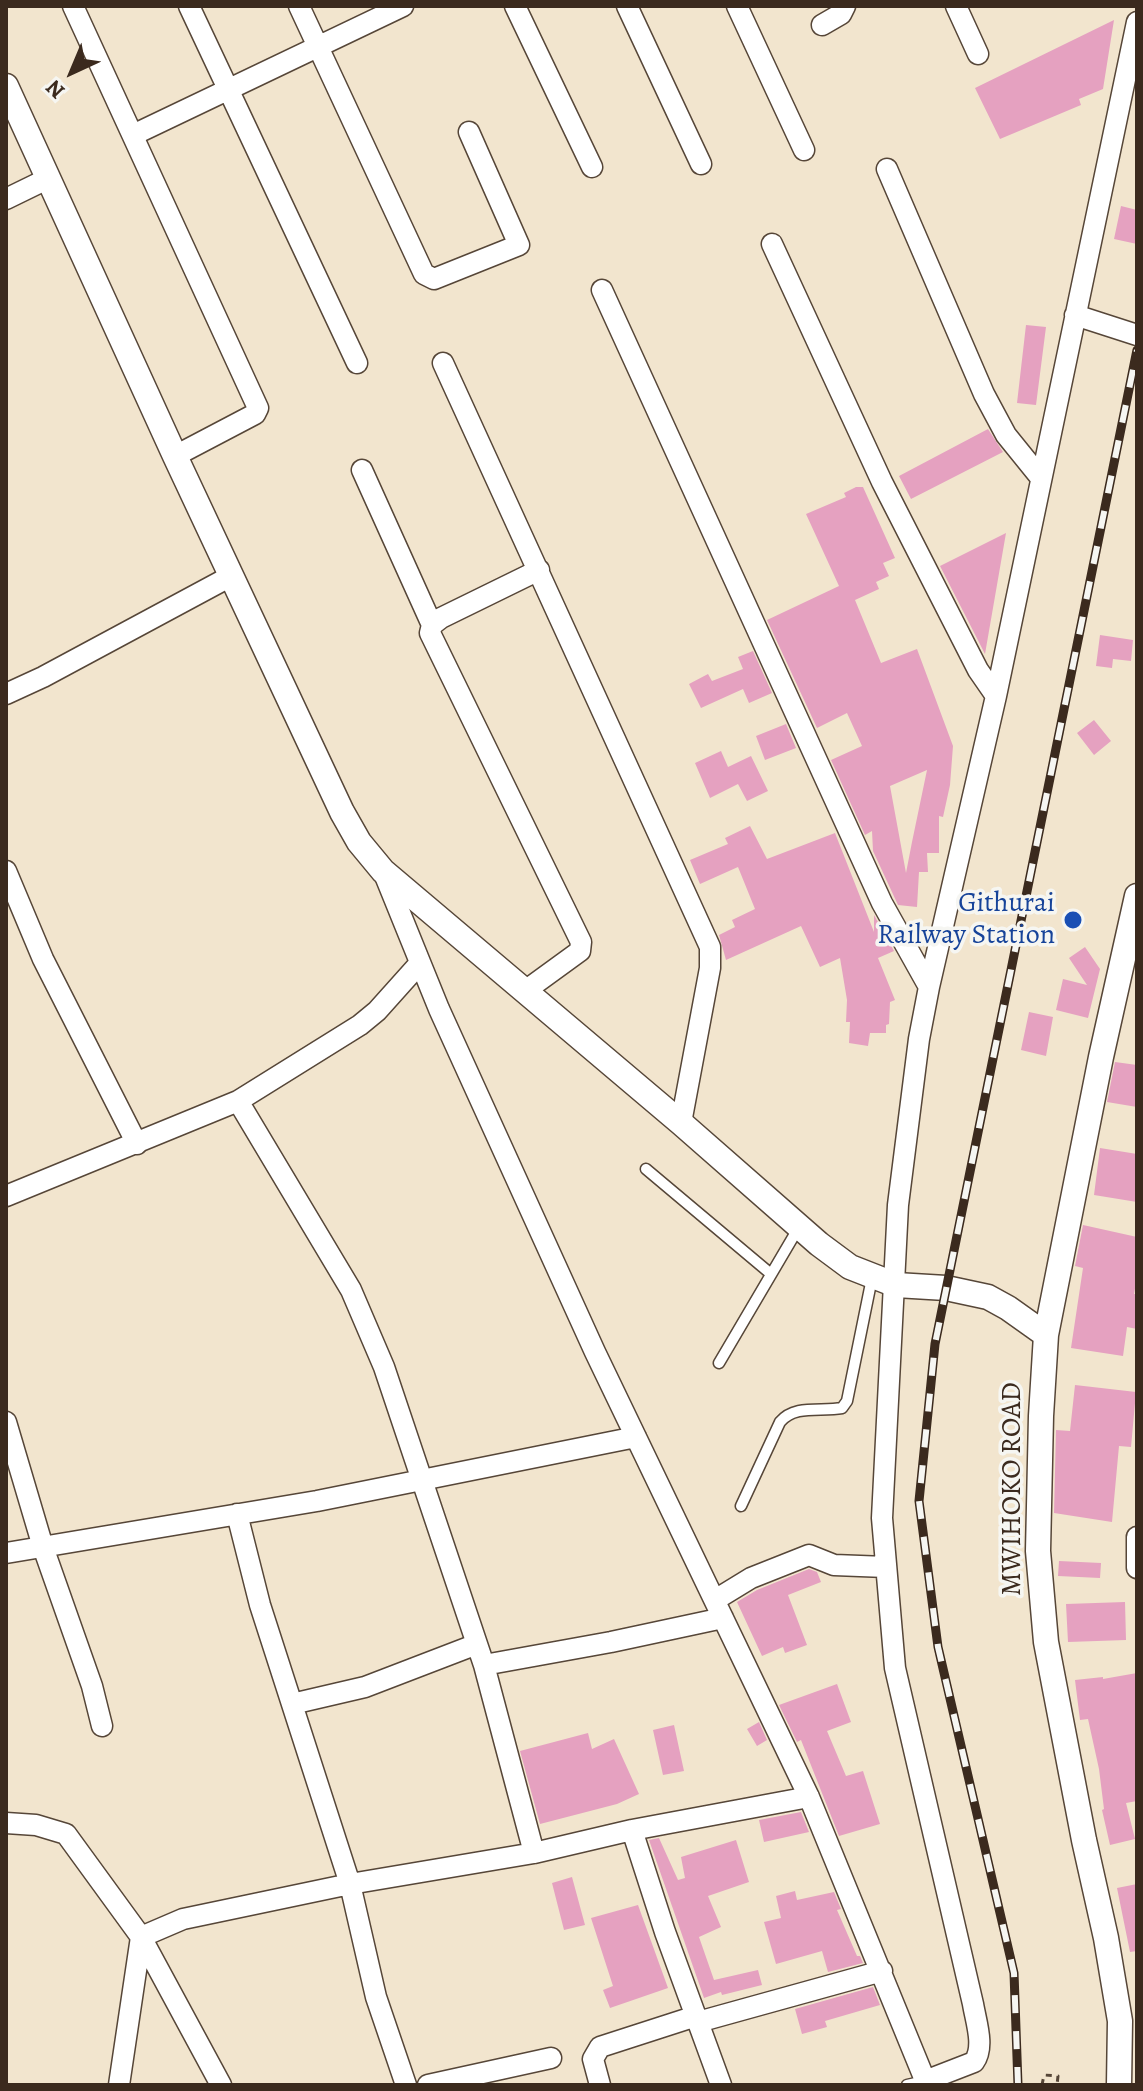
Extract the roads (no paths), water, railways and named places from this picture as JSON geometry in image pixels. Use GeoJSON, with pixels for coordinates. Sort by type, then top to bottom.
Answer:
{"type":"FeatureCollection","features":[{"type":"Feature","properties":{"kind":"street"},"geometry":{"type":"LineString","coordinates":[[73,6],[258,408],[255,414],[175,456]]}},
{"type":"Feature","properties":{"kind":"street"},"geometry":{"type":"LineString","coordinates":[[189,6],[357,363]]}},
{"type":"Feature","properties":{"kind":"street"},"geometry":{"type":"LineString","coordinates":[[299,6],[428,278],[434,279],[519,245],[469,132]]}},
{"type":"Feature","properties":{"kind":"street"},"geometry":{"type":"LineString","coordinates":[[133,135],[403,6]]}},
{"type":"Feature","properties":{"kind":"street"},"geometry":{"type":"LineString","coordinates":[[515,6],[592,167]]}},
{"type":"Feature","properties":{"kind":"street"},"geometry":{"type":"LineString","coordinates":[[627,6],[701,164]]}},
{"type":"Feature","properties":{"kind":"street"},"geometry":{"type":"LineString","coordinates":[[737,6],[804,150]]}},
{"type":"Feature","properties":{"kind":"street"},"geometry":{"type":"LineString","coordinates":[[822,25],[841,14],[845,6]]}},
{"type":"Feature","properties":{"kind":"street"},"geometry":{"type":"LineString","coordinates":[[956,6],[978,54]]}},
{"type":"Feature","properties":{"kind":"street"},"geometry":{"type":"LineString","coordinates":[[383,871],[420,963],[582,1323],[809,1797],[882,1971],[920,2084],[974,2062],[979,2055],[979,2045],[973,2004],[895,1668],[886,1567],[882,1518],[898,1205],[919,1039],[929,987],[996,696],[1137,22]]}},
{"type":"Feature","properties":{"kind":"street"},"geometry":{"type":"LineString","coordinates":[[6,86],[342,812],[359,842],[383,871],[799,1227],[850,1267],[896,1285],[946,1288],[988,1297],[1046,1335]]}},
{"type":"Feature","properties":{"kind":"street"},"geometry":{"type":"LineString","coordinates":[[887,169],[984,394],[1006,435],[1040,477]]}},
{"type":"Feature","properties":{"kind":"street"},"geometry":{"type":"LineString","coordinates":[[6,199],[47,179]]}},
{"type":"Feature","properties":{"kind":"street"},"geometry":{"type":"LineString","coordinates":[[772,244],[882,482],[978,670],[996,696]]}},
{"type":"Feature","properties":{"kind":"street"},"geometry":{"type":"LineString","coordinates":[[602,290],[882,903],[929,987]]}},
{"type":"Feature","properties":{"kind":"street"},"geometry":{"type":"LineString","coordinates":[[1075,315],[1137,335]]}},
{"type":"Feature","properties":{"kind":"street"},"geometry":{"type":"LineString","coordinates":[[443,363],[710,947],[710,968],[681,1123]]}},
{"type":"Feature","properties":{"kind":"street"},"geometry":{"type":"LineString","coordinates":[[362,470],[432,625]]}},
{"type":"Feature","properties":{"kind":"street"},"geometry":{"type":"LineString","coordinates":[[525,991],[573,959],[580,951],[581,942],[430,633],[432,625],[441,618],[539,570]]}},
{"type":"Feature","properties":{"kind":"street"},"geometry":{"type":"LineString","coordinates":[[6,694],[231,576]]}},
{"type":"Feature","properties":{"kind":"street"},"geometry":{"type":"LineString","coordinates":[[6,871],[43,959],[137,1144]]}},
{"type":"Feature","properties":{"kind":"street","name":"MWIHOKO ROAD"},"geometry":{"type":"LineString","coordinates":[[1119,2085],[1118,2007],[1049,1658],[1040,1596],[1038,1551],[1046,1335],[1101,1057],[1137,896]]}},
{"type":"Feature","properties":{"kind":"street"},"geometry":{"type":"LineString","coordinates":[[6,1196],[238,1101],[360,1025],[377,1011],[420,963]]}},
{"type":"Feature","properties":{"kind":"street"},"geometry":{"type":"LineString","coordinates":[[238,1101],[351,1290],[384,1367],[484,1665],[534,1853]]}},
{"type":"Feature","properties":{"kind":"street"},"geometry":{"type":"LineString","coordinates":[[6,1422],[43,1547],[92,1686],[102,1726]]}},
{"type":"Feature","properties":{"kind":"street"},"geometry":{"type":"LineString","coordinates":[[6,1553],[317,1501],[636,1437]]}},
{"type":"Feature","properties":{"kind":"street"},"geometry":{"type":"LineString","coordinates":[[237,1514],[260,1605],[350,1884],[368,1971],[406,2085]]}},
{"type":"Feature","properties":{"kind":"street"},"geometry":{"type":"LineString","coordinates":[[1137,1537],[1137,1568]]}},
{"type":"Feature","properties":{"kind":"street"},"geometry":{"type":"LineString","coordinates":[[484,1665],[611,1642],[719,1609],[751,1578],[809,1555],[834,1565],[886,1567]]}},
{"type":"Feature","properties":{"kind":"street"},"geometry":{"type":"LineString","coordinates":[[292,1704],[365,1687],[477,1644]]}},
{"type":"Feature","properties":{"kind":"street"},"geometry":{"type":"LineString","coordinates":[[141,1937],[183,1919],[350,1884],[534,1853],[632,1830],[809,1797]]}},
{"type":"Feature","properties":{"kind":"street"},"geometry":{"type":"LineString","coordinates":[[6,1823],[36,1825],[66,1834],[141,1937],[221,2085]]}},
{"type":"Feature","properties":{"kind":"street"},"geometry":{"type":"LineString","coordinates":[[632,1830],[721,2085]]}},
{"type":"Feature","properties":{"kind":"street"},"geometry":{"type":"LineString","coordinates":[[119,2085],[141,1937]]}},
{"type":"Feature","properties":{"kind":"street"},"geometry":{"type":"LineString","coordinates":[[600,2085],[593,2059],[600,2047],[882,1971]]}},
{"type":"Feature","properties":{"kind":"street"},"geometry":{"type":"LineString","coordinates":[[428,2085],[551,2058]]}},
{"type":"Feature","properties":{"kind":"lane"},"geometry":{"type":"LineString","coordinates":[[646,1169],[771,1274]]}},
{"type":"Feature","properties":{"kind":"lane"},"geometry":{"type":"LineString","coordinates":[[719,1363],[799,1227]]}},
{"type":"Feature","properties":{"kind":"lane"},"geometry":{"type":"LineString","coordinates":[[741,1506],[786,1415],[795,1410],[842,1408],[847,1401],[873,1276]]}},
{"type":"Feature","properties":{"kind":"railway"},"geometry":{"type":"LineString","coordinates":[[1018,2085],[1014,1973],[938,1647],[919,1501],[935,1344],[1137,350]]}},
{"type":"Feature","properties":{"kind":"place","name":"Githurai Railway Station"},"geometry":{"type":"Point","coordinates":[1073,920]}}]}
